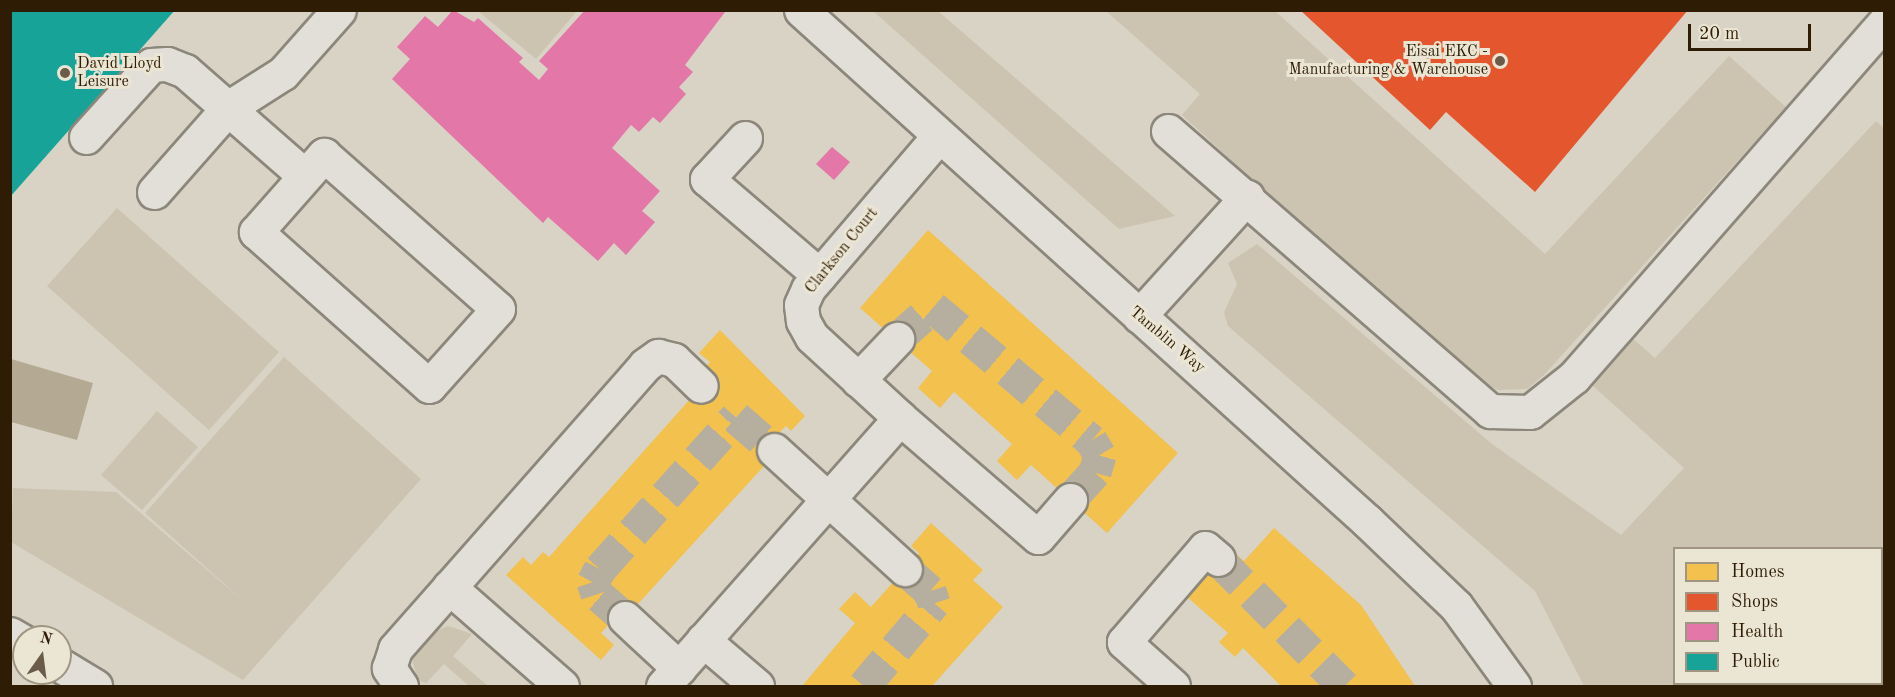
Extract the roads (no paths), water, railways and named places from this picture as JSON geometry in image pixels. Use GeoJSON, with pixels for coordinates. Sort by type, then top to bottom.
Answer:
{"type":"FeatureCollection","features":[{"type":"Feature","properties":{"kind":"street"},"geometry":{"type":"LineString","coordinates":[[154,192],[228,108],[283,73],[339,10]]}},
{"type":"Feature","properties":{"kind":"street","name":"Tamblin Way"},"geometry":{"type":"LineString","coordinates":[[801,10],[1139,316],[1218,382],[1456,606],[1515,687]]}},
{"type":"Feature","properties":{"kind":"street"},"geometry":{"type":"LineString","coordinates":[[1167,131],[1247,197],[1490,411],[1530,412],[1574,377],[1884,23]]}},
{"type":"Feature","properties":{"kind":"street"},"geometry":{"type":"LineString","coordinates":[[86,137],[151,65],[167,64],[185,71],[305,176]]}},
{"type":"Feature","properties":{"kind":"street","name":"Clarkson Court"},"geometry":{"type":"LineString","coordinates":[[939,136],[819,275],[801,305],[804,321],[812,337],[858,380],[1038,537],[1070,500]]}},
{"type":"Feature","properties":{"kind":"street"},"geometry":{"type":"LineString","coordinates":[[745,138],[707,179],[819,275]]}},
{"type":"Feature","properties":{"kind":"street"},"geometry":{"type":"LineString","coordinates":[[324,155],[498,309],[429,386],[256,232],[305,176],[324,155]]}},
{"type":"Feature","properties":{"kind":"street"},"geometry":{"type":"LineString","coordinates":[[1139,316],[1247,197]]}},
{"type":"Feature","properties":{"kind":"street"},"geometry":{"type":"LineString","coordinates":[[858,380],[897,339]]}},
{"type":"Feature","properties":{"kind":"street"},"geometry":{"type":"LineString","coordinates":[[401,687],[389,668],[395,649],[645,365],[657,356],[674,360],[701,386]]}},
{"type":"Feature","properties":{"kind":"street"},"geometry":{"type":"LineString","coordinates":[[625,618],[671,677],[900,418]]}},
{"type":"Feature","properties":{"kind":"street"},"geometry":{"type":"LineString","coordinates":[[774,450],[905,569]]}},
{"type":"Feature","properties":{"kind":"street"},"geometry":{"type":"LineString","coordinates":[[1173,687],[1124,642],[1205,548],[1218,559]]}},
{"type":"Feature","properties":{"kind":"street"},"geometry":{"type":"LineString","coordinates":[[449,587],[562,687]]}},
{"type":"Feature","properties":{"kind":"street"},"geometry":{"type":"LineString","coordinates":[[704,640],[757,687]]}},
{"type":"Feature","properties":{"kind":"street"},"geometry":{"type":"LineString","coordinates":[[72,673],[95,687]]}},
{"type":"Feature","properties":{"kind":"tunnel"},"geometry":{"type":"LineString","coordinates":[[897,339],[933,307],[1091,440],[1100,455],[1095,472],[1070,500]]}},
{"type":"Feature","properties":{"kind":"tunnel"},"geometry":{"type":"LineString","coordinates":[[625,618],[597,594],[593,582],[600,569],[736,417],[774,450]]}},
{"type":"Feature","properties":{"kind":"tunnel"},"geometry":{"type":"LineString","coordinates":[[1218,559],[1344,686]]}},
{"type":"Feature","properties":{"kind":"tunnel"},"geometry":{"type":"LineString","coordinates":[[864,686],[934,603],[930,591],[905,569]]}},
{"type":"Feature","properties":{"kind":"place","name":"Eisai EKC - Manufacturing & Warehouse"},"geometry":{"type":"Point","coordinates":[1500,61]}},
{"type":"Feature","properties":{"kind":"place","name":"David Lloyd Leisure"},"geometry":{"type":"Point","coordinates":[65,73]}}]}
